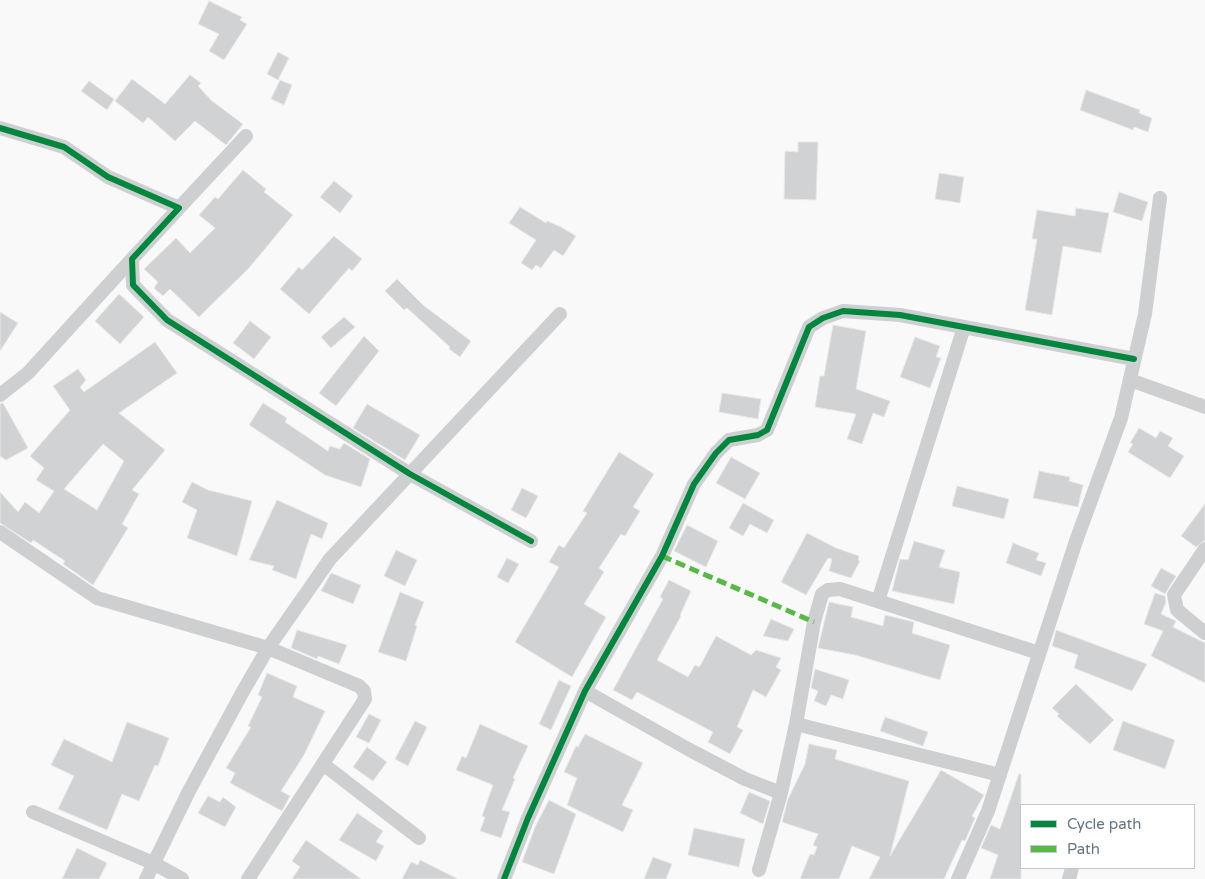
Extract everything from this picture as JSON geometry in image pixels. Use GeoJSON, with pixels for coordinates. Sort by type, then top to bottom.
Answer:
{"type":"FeatureCollection","features":[{"type":"Feature","properties":{"kind":"street"},"geometry":{"type":"LineString","coordinates":[[0,128],[64,147],[108,177],[179,208]]}},
{"type":"Feature","properties":{"kind":"street"},"geometry":{"type":"LineString","coordinates":[[0,395],[28,373],[246,136]]}},
{"type":"Feature","properties":{"kind":"street"},"geometry":{"type":"LineString","coordinates":[[958,879],[988,811],[1076,541],[1121,418],[1145,314],[1160,198]]}},
{"type":"Feature","properties":{"kind":"street"},"geometry":{"type":"LineString","coordinates":[[132,259],[134,285],[167,320],[410,474],[531,541]]}},
{"type":"Feature","properties":{"kind":"street"},"geometry":{"type":"LineString","coordinates":[[504,879],[528,818],[585,692],[662,556],[694,484],[716,453],[729,440],[758,435],[767,430],[809,327],[823,318],[843,310],[900,315],[1134,359]]}},
{"type":"Feature","properties":{"kind":"street"},"geometry":{"type":"LineString","coordinates":[[146,879],[189,792],[268,648],[330,558],[560,314]]}},
{"type":"Feature","properties":{"kind":"street"},"geometry":{"type":"LineString","coordinates":[[878,601],[964,327]]}},
{"type":"Feature","properties":{"kind":"street"},"geometry":{"type":"LineString","coordinates":[[1130,380],[1205,407]]}},
{"type":"Feature","properties":{"kind":"street"},"geometry":{"type":"LineString","coordinates":[[0,532],[97,598],[268,648],[359,686],[364,691],[365,699],[248,879]]}},
{"type":"Feature","properties":{"kind":"street"},"geometry":{"type":"LineString","coordinates":[[1205,549],[1174,595],[1177,610],[1205,632]]}},
{"type":"Feature","properties":{"kind":"street"},"geometry":{"type":"LineString","coordinates":[[759,870],[781,793],[796,724],[814,622],[822,594],[828,590],[840,589],[1039,653]]}},
{"type":"Feature","properties":{"kind":"street"},"geometry":{"type":"LineString","coordinates":[[585,692],[745,779],[781,793]]}},
{"type":"Feature","properties":{"kind":"street"},"geometry":{"type":"LineString","coordinates":[[796,724],[1000,775]]}},
{"type":"Feature","properties":{"kind":"street"},"geometry":{"type":"LineString","coordinates":[[323,764],[419,838]]}},
{"type":"Feature","properties":{"kind":"street"},"geometry":{"type":"LineString","coordinates":[[33,812],[153,862],[182,879]]}},
{"type":"Feature","properties":{"kind":"building"},"geometry":{"type":"Polygon","coordinates":[[[209,1],[242,17],[240,20],[247,24],[224,60],[209,51],[219,34],[198,24],[209,1]]]}},
{"type":"Feature","properties":{"kind":"building"},"geometry":{"type":"Polygon","coordinates":[[[278,52],[289,58],[278,80],[267,74],[278,52]]]}},
{"type":"Feature","properties":{"kind":"building"},"geometry":{"type":"Polygon","coordinates":[[[190,75],[201,83],[198,86],[212,101],[243,124],[226,145],[195,121],[175,141],[148,117],[143,123],[115,101],[132,79],[165,104],[190,75]]]}},
{"type":"Feature","properties":{"kind":"building"},"geometry":{"type":"Polygon","coordinates":[[[280,80],[292,85],[284,105],[271,99],[280,80]]]}},
{"type":"Feature","properties":{"kind":"building"},"geometry":{"type":"Polygon","coordinates":[[[89,81],[114,99],[107,110],[81,91],[89,81]]]}},
{"type":"Feature","properties":{"kind":"building"},"geometry":{"type":"Polygon","coordinates":[[[1086,90],[1140,110],[1139,113],[1152,118],[1148,132],[1134,127],[1133,130],[1080,110],[1086,90]]]}},
{"type":"Feature","properties":{"kind":"building"},"geometry":{"type":"Polygon","coordinates":[[[798,142],[818,142],[816,200],[784,199],[785,151],[798,152],[798,142]]]}},
{"type":"Feature","properties":{"kind":"building"},"geometry":{"type":"Polygon","coordinates":[[[243,170],[266,189],[264,192],[293,215],[249,268],[199,317],[170,289],[163,296],[154,288],[158,282],[144,269],[176,238],[190,253],[215,228],[199,215],[215,197],[218,199],[243,170]]]}},
{"type":"Feature","properties":{"kind":"building"},"geometry":{"type":"Polygon","coordinates":[[[939,173],[964,177],[960,203],[935,199],[939,173]]]}},
{"type":"Feature","properties":{"kind":"building"},"geometry":{"type":"Polygon","coordinates":[[[334,181],[353,196],[340,213],[320,197],[334,181]]]}},
{"type":"Feature","properties":{"kind":"building"},"geometry":{"type":"Polygon","coordinates":[[[1119,192],[1148,202],[1142,221],[1113,212],[1119,192]]]}},
{"type":"Feature","properties":{"kind":"building"},"geometry":{"type":"Polygon","coordinates":[[[520,207],[546,223],[547,221],[561,227],[576,236],[563,256],[554,250],[541,268],[536,265],[532,270],[521,263],[536,240],[509,223],[520,207]]]}},
{"type":"Feature","properties":{"kind":"building"},"geometry":{"type":"Polygon","coordinates":[[[1076,208],[1109,213],[1101,253],[1063,246],[1052,315],[1025,310],[1037,239],[1032,239],[1037,210],[1075,216],[1076,208]]]}},
{"type":"Feature","properties":{"kind":"building"},"geometry":{"type":"Polygon","coordinates":[[[334,236],[362,259],[352,271],[349,268],[309,314],[280,289],[299,267],[302,270],[334,236]]]}},
{"type":"Feature","properties":{"kind":"building"},"geometry":{"type":"Polygon","coordinates":[[[397,279],[423,305],[471,341],[460,357],[449,349],[450,347],[407,308],[404,310],[385,291],[397,279]]]}},
{"type":"Feature","properties":{"kind":"building"},"geometry":{"type":"Polygon","coordinates":[[[119,294],[144,317],[120,344],[95,321],[119,294]]]}},
{"type":"Feature","properties":{"kind":"building"},"geometry":{"type":"Polygon","coordinates":[[[0,312],[18,323],[0,351],[0,312]]]}},
{"type":"Feature","properties":{"kind":"building"},"geometry":{"type":"Polygon","coordinates":[[[344,317],[355,327],[331,348],[321,337],[344,317]]]}},
{"type":"Feature","properties":{"kind":"building"},"geometry":{"type":"Polygon","coordinates":[[[250,321],[271,337],[254,359],[233,343],[250,321]]]}},
{"type":"Feature","properties":{"kind":"building"},"geometry":{"type":"Polygon","coordinates":[[[833,325],[866,331],[856,389],[890,401],[884,417],[873,413],[862,444],[847,439],[856,414],[815,407],[820,376],[824,376],[833,325]]]}},
{"type":"Feature","properties":{"kind":"building"},"geometry":{"type":"Polygon","coordinates":[[[364,336],[379,351],[336,406],[319,393],[364,336]]]}},
{"type":"Feature","properties":{"kind":"building"},"geometry":{"type":"Polygon","coordinates":[[[915,337],[940,346],[936,357],[941,358],[930,388],[900,377],[915,337]]]}},
{"type":"Feature","properties":{"kind":"building"},"geometry":{"type":"Polygon","coordinates":[[[155,342],[177,373],[119,413],[165,450],[132,490],[139,494],[122,524],[128,528],[93,585],[63,564],[65,561],[33,540],[31,543],[0,523],[0,492],[18,512],[25,502],[39,513],[54,491],[36,480],[44,468],[30,456],[70,410],[53,386],[78,369],[86,380],[80,387],[84,392],[155,342]],[[103,444],[64,489],[97,510],[124,461],[103,444]]]}},
{"type":"Feature","properties":{"kind":"building"},"geometry":{"type":"Polygon","coordinates":[[[722,393],[761,399],[758,419],[719,412],[722,393]]]}},
{"type":"Feature","properties":{"kind":"building"},"geometry":{"type":"Polygon","coordinates":[[[3,403],[28,448],[6,460],[0,456],[0,404],[3,403]]]}},
{"type":"Feature","properties":{"kind":"building"},"geometry":{"type":"Polygon","coordinates":[[[263,403],[287,418],[285,422],[328,451],[330,446],[340,449],[344,443],[370,459],[361,487],[325,475],[249,425],[263,403]]]}},
{"type":"Feature","properties":{"kind":"building"},"geometry":{"type":"Polygon","coordinates":[[[367,404],[420,435],[405,460],[353,428],[367,404]]]}},
{"type":"Feature","properties":{"kind":"building"},"geometry":{"type":"Polygon","coordinates":[[[1139,428],[1156,438],[1160,431],[1173,438],[1168,446],[1184,456],[1170,478],[1128,452],[1133,444],[1130,443],[1139,428]]]}},
{"type":"Feature","properties":{"kind":"building"},"geometry":{"type":"Polygon","coordinates":[[[619,452],[654,474],[633,507],[640,511],[625,536],[621,534],[599,568],[604,572],[584,604],[606,617],[572,677],[515,642],[559,567],[549,562],[559,545],[564,548],[587,513],[583,511],[619,452]]]}},
{"type":"Feature","properties":{"kind":"building"},"geometry":{"type":"Polygon","coordinates":[[[731,457],[760,473],[745,499],[716,483],[731,457]]]}},
{"type":"Feature","properties":{"kind":"building"},"geometry":{"type":"Polygon","coordinates":[[[1039,471],[1070,477],[1069,481],[1083,485],[1078,507],[1033,498],[1039,471]]]}},
{"type":"Feature","properties":{"kind":"building"},"geometry":{"type":"Polygon","coordinates":[[[192,482],[208,490],[252,501],[237,556],[187,538],[197,510],[182,502],[192,482]]]}},
{"type":"Feature","properties":{"kind":"building"},"geometry":{"type":"Polygon","coordinates":[[[957,486],[1009,499],[1004,519],[952,506],[957,486]]]}},
{"type":"Feature","properties":{"kind":"building"},"geometry":{"type":"Polygon","coordinates":[[[522,488],[538,496],[526,518],[511,510],[522,488]]]}},
{"type":"Feature","properties":{"kind":"building"},"geometry":{"type":"Polygon","coordinates":[[[277,500],[328,523],[322,539],[311,534],[296,579],[272,570],[274,566],[249,560],[277,500]]]}},
{"type":"Feature","properties":{"kind":"building"},"geometry":{"type":"Polygon","coordinates":[[[743,503],[774,520],[767,533],[750,524],[743,536],[729,528],[743,503]]]}},
{"type":"Feature","properties":{"kind":"building"},"geometry":{"type":"Polygon","coordinates":[[[1205,504],[1205,540],[1196,547],[1181,536],[1205,504]]]}},
{"type":"Feature","properties":{"kind":"building"},"geometry":{"type":"Polygon","coordinates":[[[687,525],[718,541],[706,567],[674,551],[687,525]]]}},
{"type":"Feature","properties":{"kind":"building"},"geometry":{"type":"Polygon","coordinates":[[[807,533],[836,548],[859,556],[858,560],[860,561],[851,578],[829,571],[832,559],[828,558],[806,595],[781,582],[807,533]]]}},
{"type":"Feature","properties":{"kind":"building"},"geometry":{"type":"Polygon","coordinates":[[[914,541],[945,550],[939,567],[960,572],[954,604],[892,591],[900,559],[908,560],[914,541]]]}},
{"type":"Feature","properties":{"kind":"building"},"geometry":{"type":"Polygon","coordinates":[[[1013,543],[1039,553],[1036,560],[1046,563],[1041,576],[1006,563],[1013,543]]]}},
{"type":"Feature","properties":{"kind":"building"},"geometry":{"type":"Polygon","coordinates":[[[396,550],[417,560],[405,586],[384,576],[396,550]]]}},
{"type":"Feature","properties":{"kind":"building"},"geometry":{"type":"Polygon","coordinates":[[[507,558],[519,564],[508,583],[497,577],[507,558]]]}},
{"type":"Feature","properties":{"kind":"building"},"geometry":{"type":"Polygon","coordinates":[[[1161,568],[1176,576],[1165,594],[1151,586],[1161,568]]]}},
{"type":"Feature","properties":{"kind":"building"},"geometry":{"type":"Polygon","coordinates":[[[331,573],[361,585],[353,604],[321,591],[331,573]]]}},
{"type":"Feature","properties":{"kind":"building"},"geometry":{"type":"Polygon","coordinates":[[[669,580],[691,591],[681,616],[657,660],[688,677],[695,665],[699,667],[716,636],[751,655],[756,650],[781,658],[776,667],[781,670],[766,697],[753,690],[737,727],[743,730],[730,754],[708,742],[713,732],[637,692],[632,700],[613,690],[663,599],[660,597],[669,580]]]}},
{"type":"Feature","properties":{"kind":"building"},"geometry":{"type":"Polygon","coordinates":[[[400,592],[424,602],[415,625],[417,626],[406,661],[378,652],[400,592]]]}},
{"type":"Feature","properties":{"kind":"building"},"geometry":{"type":"Polygon","coordinates":[[[1155,593],[1165,596],[1166,602],[1161,614],[1176,621],[1173,627],[1205,643],[1205,683],[1151,656],[1163,631],[1144,624],[1155,593]]]}},
{"type":"Feature","properties":{"kind":"building"},"geometry":{"type":"Polygon","coordinates":[[[829,602],[853,607],[851,617],[883,626],[885,615],[914,622],[912,633],[950,645],[940,680],[855,655],[818,648],[829,602]]]}},
{"type":"Feature","properties":{"kind":"building"},"geometry":{"type":"Polygon","coordinates":[[[771,619],[794,629],[788,641],[763,636],[771,619]]]}},
{"type":"Feature","properties":{"kind":"building"},"geometry":{"type":"Polygon","coordinates":[[[297,630],[347,645],[339,664],[318,656],[317,659],[291,648],[297,630]]]}},
{"type":"Feature","properties":{"kind":"building"},"geometry":{"type":"Polygon","coordinates":[[[1056,630],[1147,664],[1132,691],[1074,668],[1078,655],[1052,646],[1056,630]]]}},
{"type":"Feature","properties":{"kind":"building"},"geometry":{"type":"Polygon","coordinates":[[[815,669],[849,680],[843,699],[831,695],[826,706],[814,701],[818,691],[811,688],[815,669]]]}},
{"type":"Feature","properties":{"kind":"building"},"geometry":{"type":"Polygon","coordinates":[[[267,673],[297,686],[293,697],[325,711],[304,755],[281,791],[290,796],[282,811],[230,783],[235,773],[226,768],[251,727],[248,726],[262,697],[258,695],[267,673]]]}},
{"type":"Feature","properties":{"kind":"building"},"geometry":{"type":"Polygon","coordinates":[[[559,680],[571,686],[551,730],[539,724],[559,680]]]}},
{"type":"Feature","properties":{"kind":"building"},"geometry":{"type":"Polygon","coordinates":[[[1076,684],[1114,720],[1090,744],[1057,716],[1059,714],[1052,708],[1076,684]]]}},
{"type":"Feature","properties":{"kind":"building"},"geometry":{"type":"Polygon","coordinates":[[[369,714],[381,720],[369,743],[356,737],[369,714]]]}},
{"type":"Feature","properties":{"kind":"building"},"geometry":{"type":"Polygon","coordinates":[[[885,717],[928,732],[923,746],[880,731],[885,717]]]}},
{"type":"Feature","properties":{"kind":"building"},"geometry":{"type":"Polygon","coordinates":[[[415,721],[427,727],[408,766],[395,759],[415,721]]]}},
{"type":"Feature","properties":{"kind":"building"},"geometry":{"type":"Polygon","coordinates":[[[1123,721],[1175,740],[1165,769],[1113,750],[1123,721]]]}},
{"type":"Feature","properties":{"kind":"building"},"geometry":{"type":"Polygon","coordinates":[[[127,722],[169,738],[158,766],[155,765],[139,801],[122,794],[107,830],[58,809],[74,776],[51,765],[64,739],[112,762],[127,722]]]}},
{"type":"Feature","properties":{"kind":"building"},"geometry":{"type":"Polygon","coordinates":[[[480,724],[528,746],[513,778],[515,779],[502,810],[510,812],[501,838],[480,831],[485,817],[482,816],[493,785],[456,770],[462,756],[466,758],[480,724]]]}},
{"type":"Feature","properties":{"kind":"building"},"geometry":{"type":"Polygon","coordinates":[[[585,734],[643,763],[622,805],[633,810],[623,832],[567,805],[577,778],[564,772],[576,746],[578,747],[585,734]]]}},
{"type":"Feature","properties":{"kind":"building"},"geometry":{"type":"Polygon","coordinates":[[[809,744],[837,750],[835,759],[909,781],[890,856],[941,770],[984,795],[972,816],[975,818],[965,841],[962,840],[944,879],[869,879],[880,857],[852,846],[839,879],[800,879],[810,854],[814,855],[817,847],[813,845],[818,834],[782,822],[788,799],[805,764],[809,744]]]}},
{"type":"Feature","properties":{"kind":"building"},"geometry":{"type":"Polygon","coordinates":[[[367,747],[387,762],[373,781],[353,767],[367,747]]]}},
{"type":"Feature","properties":{"kind":"building"},"geometry":{"type":"Polygon","coordinates":[[[1019,774],[1021,774],[1021,879],[990,879],[998,855],[981,848],[991,825],[1000,829],[1019,774]]]}},
{"type":"Feature","properties":{"kind":"building"},"geometry":{"type":"Polygon","coordinates":[[[749,792],[770,801],[763,824],[740,813],[749,792]]]}},
{"type":"Feature","properties":{"kind":"building"},"geometry":{"type":"Polygon","coordinates":[[[208,796],[220,802],[223,797],[236,807],[225,827],[198,813],[208,796]]]}},
{"type":"Feature","properties":{"kind":"building"},"geometry":{"type":"Polygon","coordinates":[[[549,800],[576,814],[554,874],[522,862],[535,827],[549,800]]]}},
{"type":"Feature","properties":{"kind":"building"},"geometry":{"type":"Polygon","coordinates":[[[357,813],[383,831],[376,842],[384,846],[376,861],[339,840],[357,813]]]}},
{"type":"Feature","properties":{"kind":"building"},"geometry":{"type":"Polygon","coordinates":[[[694,828],[745,839],[739,867],[688,855],[694,828]]]}},
{"type":"Feature","properties":{"kind":"building"},"geometry":{"type":"Polygon","coordinates":[[[306,840],[361,879],[292,879],[300,867],[292,861],[306,840]]]}},
{"type":"Feature","properties":{"kind":"building"},"geometry":{"type":"Polygon","coordinates":[[[77,848],[107,863],[99,879],[62,879],[77,848]]]}},
{"type":"Feature","properties":{"kind":"building"},"geometry":{"type":"Polygon","coordinates":[[[653,857],[672,864],[666,879],[644,879],[653,857]]]}},
{"type":"Feature","properties":{"kind":"building"},"geometry":{"type":"Polygon","coordinates":[[[420,860],[458,879],[402,879],[411,862],[418,865],[420,860]]]}},
{"type":"Feature","properties":{"kind":"marked path"},"geometry":{"type":"LineString","coordinates":[[662,556],[814,622]]}},
{"type":"Feature","properties":{"kind":"cycle path"},"geometry":{"type":"LineString","coordinates":[[0,128],[64,147],[108,177],[179,208],[132,259],[133,285],[167,320],[410,474],[531,541]]}},
{"type":"Feature","properties":{"kind":"cycle path"},"geometry":{"type":"LineString","coordinates":[[504,879],[528,818],[585,691],[662,556],[694,484],[716,453],[729,440],[758,435],[767,430],[809,327],[823,318],[843,311],[900,315],[1134,359]]}}]}
